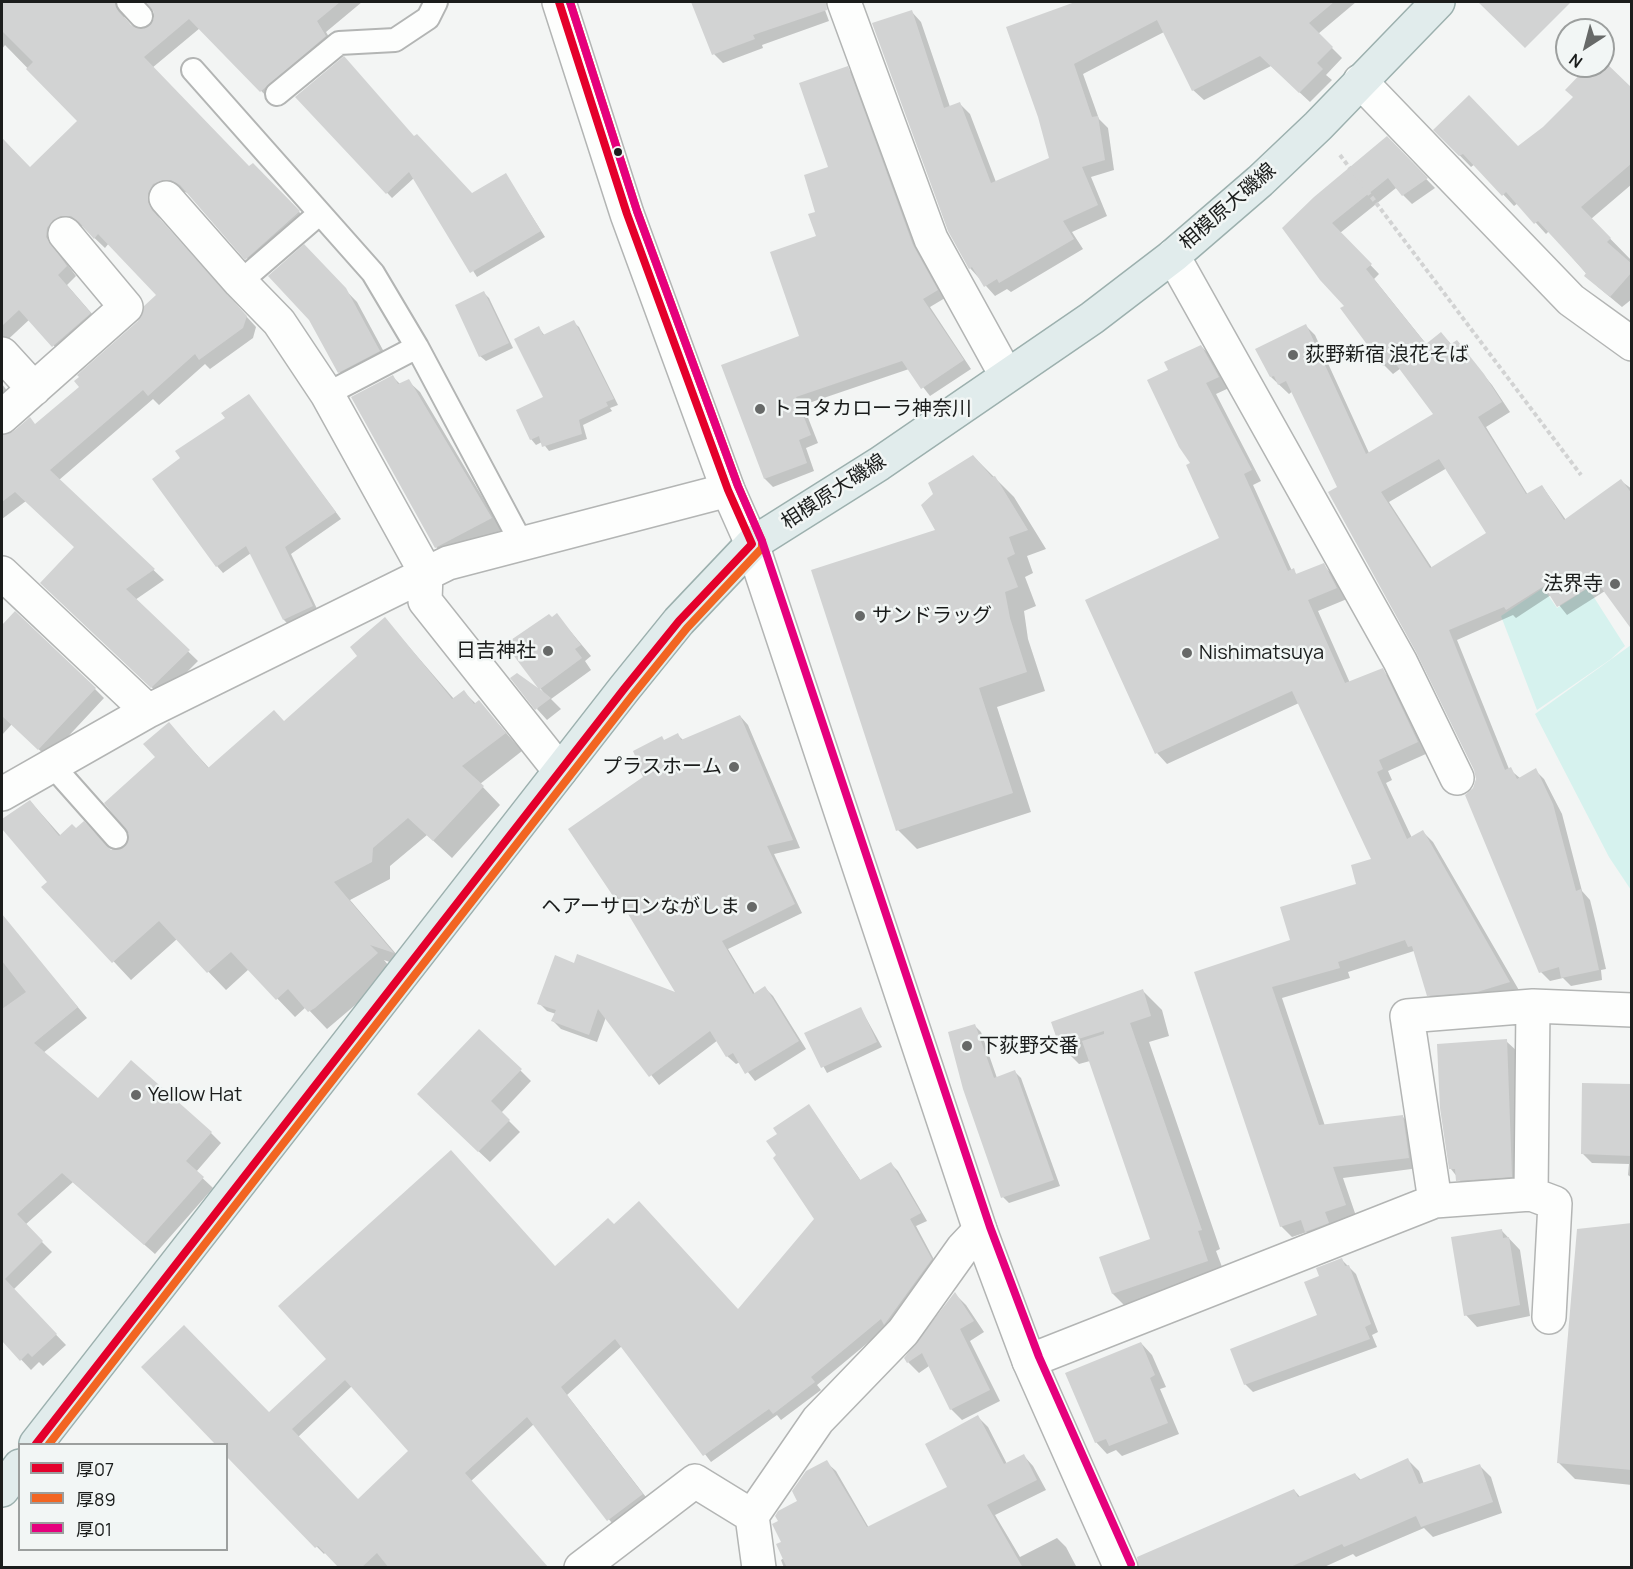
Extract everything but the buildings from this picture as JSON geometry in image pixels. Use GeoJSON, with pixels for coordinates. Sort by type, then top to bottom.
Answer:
{"type":"FeatureCollection","features":[{"type":"Feature","properties":{"kind":"main road","name":"相模原大磯線"},"geometry":{"type":"LineString","coordinates":[[37,1443],[560,771],[680,621],[752,544],[879,464],[1005,375],[1092,318],[1173,256],[1260,181],[1438,2]]}},
{"type":"Feature","properties":{"kind":"main road"},"geometry":{"type":"LineString","coordinates":[[2,1490],[18,1469]]}},
{"type":"Feature","properties":{"kind":"street"},"geometry":{"type":"LineString","coordinates":[[558,2],[627,214],[728,490],[752,544],[980,1230],[1029,1361],[1121,1568]]}},
{"type":"Feature","properties":{"kind":"street"},"geometry":{"type":"LineString","coordinates":[[844,2],[931,239],[1005,375]]}},
{"type":"Feature","properties":{"kind":"street"},"geometry":{"type":"LineString","coordinates":[[1360,81],[1572,300],[1632,344]]}},
{"type":"Feature","properties":{"kind":"street"},"geometry":{"type":"LineString","coordinates":[[166,198],[240,282],[279,321],[327,394],[426,573],[425,601],[560,771]]}},
{"type":"Feature","properties":{"kind":"street"},"geometry":{"type":"LineString","coordinates":[[2,417],[126,307],[94,252],[65,234]]}},
{"type":"Feature","properties":{"kind":"street"},"geometry":{"type":"LineString","coordinates":[[1173,256],[1400,661],[1457,778]]}},
{"type":"Feature","properties":{"kind":"street"},"geometry":{"type":"LineString","coordinates":[[2,354],[34,389]]}},
{"type":"Feature","properties":{"kind":"street"},"geometry":{"type":"LineString","coordinates":[[2,794],[148,711],[448,563],[728,490]]}},
{"type":"Feature","properties":{"kind":"street"},"geometry":{"type":"LineString","coordinates":[[2,573],[148,711]]}},
{"type":"Feature","properties":{"kind":"street"},"geometry":{"type":"LineString","coordinates":[[1435,1201],[1407,1016],[1533,1006],[1632,1010]]}},
{"type":"Feature","properties":{"kind":"street"},"geometry":{"type":"LineString","coordinates":[[1530,1194],[1533,1006]]}},
{"type":"Feature","properties":{"kind":"street"},"geometry":{"type":"LineString","coordinates":[[1029,1361],[1435,1201],[1530,1194],[1556,1203],[1549,1317]]}},
{"type":"Feature","properties":{"kind":"street"},"geometry":{"type":"LineString","coordinates":[[759,1568],[752,1516],[818,1420],[903,1332],[963,1248],[980,1230]]}},
{"type":"Feature","properties":{"kind":"street"},"geometry":{"type":"LineString","coordinates":[[581,1568],[695,1481],[752,1516]]}},
{"type":"Feature","properties":{"kind":"lane"},"geometry":{"type":"LineString","coordinates":[[277,94],[339,43],[395,40],[428,18],[436,2]]}},
{"type":"Feature","properties":{"kind":"lane"},"geometry":{"type":"LineString","coordinates":[[194,70],[373,273],[417,347],[522,544]]}},
{"type":"Feature","properties":{"kind":"lane"},"geometry":{"type":"LineString","coordinates":[[240,282],[319,214]]}},
{"type":"Feature","properties":{"kind":"lane"},"geometry":{"type":"LineString","coordinates":[[327,394],[417,347]]}},
{"type":"Feature","properties":{"kind":"lane"},"geometry":{"type":"LineString","coordinates":[[52,765],[116,837]]}},
{"type":"Feature","properties":{"kind":"path"},"geometry":{"type":"LineString","coordinates":[[1317,126],[1581,476]]}},
{"type":"Feature","properties":{"kind":"shaded area"},"geometry":{"type":"Polygon","coordinates":[[[1543,588],[1557,608],[1588,588],[1625,646],[1611,659],[1537,710],[1501,616],[1543,588]]]}},
{"type":"Feature","properties":{"kind":"shaded area"},"geometry":{"type":"Polygon","coordinates":[[[1631,645],[1631,890],[1609,857],[1535,714],[1631,645]]]}},
{"type":"Feature","properties":{"kind":"transit line","name":"厚07"},"geometry":{"type":"LineString","coordinates":[[37,1443],[624,689],[679,621],[752,544],[728,490],[627,214],[559,2]]}},
{"type":"Feature","properties":{"kind":"transit line","name":"厚89"},"geometry":{"type":"LineString","coordinates":[[50,1443],[632,696],[687,628],[762,548],[762,541],[738,486],[637,211],[570,2]]}},
{"type":"Feature","properties":{"kind":"transit line","name":"厚01"},"geometry":{"type":"LineString","coordinates":[[570,2],[637,211],[738,486],[762,541],[990,1227],[1039,1357],[1131,1564]]}},
{"type":"Feature","properties":{"kind":"place","name":"荻野新宿 浪花そば"},"geometry":{"type":"Point","coordinates":[1293,355]}},
{"type":"Feature","properties":{"kind":"place","name":"トヨタカローラ神奈川"},"geometry":{"type":"Point","coordinates":[760,409]}},
{"type":"Feature","properties":{"kind":"place","name":"法界寺"},"geometry":{"type":"Point","coordinates":[1615,584]}},
{"type":"Feature","properties":{"kind":"place","name":"サンドラッグ"},"geometry":{"type":"Point","coordinates":[860,616]}},
{"type":"Feature","properties":{"kind":"place","name":"日吉神社"},"geometry":{"type":"Point","coordinates":[548,651]}},
{"type":"Feature","properties":{"kind":"place","name":"Nishimatsuya"},"geometry":{"type":"Point","coordinates":[1187,653]}},
{"type":"Feature","properties":{"kind":"place","name":"プラスホーム"},"geometry":{"type":"Point","coordinates":[734,767]}},
{"type":"Feature","properties":{"kind":"place","name":"ヘアーサロンながしま"},"geometry":{"type":"Point","coordinates":[752,907]}},
{"type":"Feature","properties":{"kind":"place","name":"下荻野交番"},"geometry":{"type":"Point","coordinates":[967,1046]}},
{"type":"Feature","properties":{"kind":"place","name":"Yellow Hat"},"geometry":{"type":"Point","coordinates":[136,1095]}}]}
